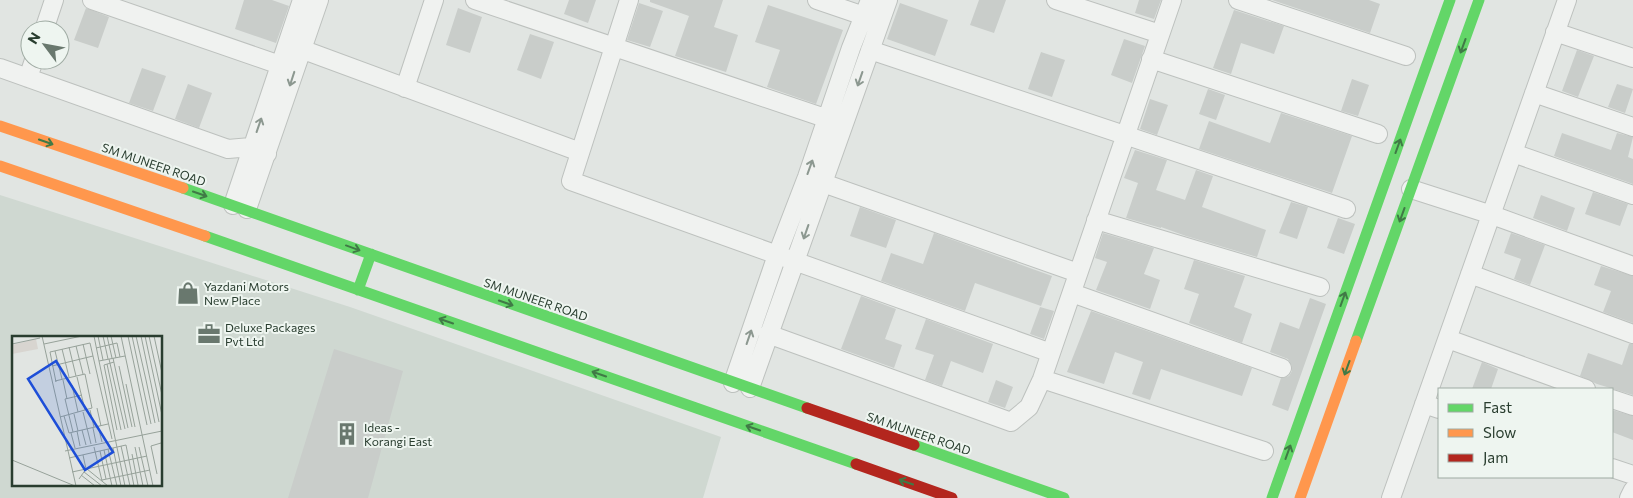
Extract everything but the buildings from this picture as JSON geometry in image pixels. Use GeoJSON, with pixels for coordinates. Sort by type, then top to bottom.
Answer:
{"type":"FeatureCollection","features":[{"type":"Feature","properties":{"kind":"main road"},"geometry":{"type":"LineString","coordinates":[[1272,498],[1450,0]]}},
{"type":"Feature","properties":{"kind":"main road"},"geometry":{"type":"LineString","coordinates":[[1300,498],[1479,0]]}},
{"type":"Feature","properties":{"kind":"main road","name":"SM MUNEER ROAD"},"geometry":{"type":"LineString","coordinates":[[0,126],[240,207],[1064,498]]}},
{"type":"Feature","properties":{"kind":"main road"},"geometry":{"type":"LineString","coordinates":[[0,166],[952,498]]}},
{"type":"Feature","properties":{"kind":"main road"},"geometry":{"type":"LineString","coordinates":[[358,290],[371,254]]}},
{"type":"Feature","properties":{"kind":"street"},"geometry":{"type":"LineString","coordinates":[[47,20],[54,0]]}},
{"type":"Feature","properties":{"kind":"street"},"geometry":{"type":"LineString","coordinates":[[92,0],[280,65]]}},
{"type":"Feature","properties":{"kind":"street"},"geometry":{"type":"LineString","coordinates":[[259,150],[280,65],[302,0]]}},
{"type":"Feature","properties":{"kind":"street"},"geometry":{"type":"LineString","coordinates":[[240,207],[259,150],[319,0]]}},
{"type":"Feature","properties":{"kind":"street"},"geometry":{"type":"LineString","coordinates":[[405,88],[434,0]]}},
{"type":"Feature","properties":{"kind":"street"},"geometry":{"type":"LineString","coordinates":[[475,0],[828,120]]}},
{"type":"Feature","properties":{"kind":"street"},"geometry":{"type":"LineString","coordinates":[[629,0],[571,181],[1051,353]]}},
{"type":"Feature","properties":{"kind":"street"},"geometry":{"type":"LineString","coordinates":[[741,385],[777,255],[828,120],[851,48],[867,8],[817,0]]}},
{"type":"Feature","properties":{"kind":"street"},"geometry":{"type":"LineString","coordinates":[[741,385],[768,334],[888,0]]}},
{"type":"Feature","properties":{"kind":"street"},"geometry":{"type":"LineString","coordinates":[[1056,0],[1160,34]]}},
{"type":"Feature","properties":{"kind":"street"},"geometry":{"type":"LineString","coordinates":[[768,334],[1011,422],[1029,407],[1042,379],[1172,0]]}},
{"type":"Feature","properties":{"kind":"street"},"geometry":{"type":"LineString","coordinates":[[1238,0],[1406,56]]}},
{"type":"Feature","properties":{"kind":"street"},"geometry":{"type":"LineString","coordinates":[[1391,498],[1432,406],[1448,339],[1567,0]]}},
{"type":"Feature","properties":{"kind":"street"},"geometry":{"type":"LineString","coordinates":[[1555,32],[1633,58]]}},
{"type":"Feature","properties":{"kind":"street"},"geometry":{"type":"LineString","coordinates":[[301,49],[580,152]]}},
{"type":"Feature","properties":{"kind":"street"},"geometry":{"type":"LineString","coordinates":[[870,50],[1346,209]]}},
{"type":"Feature","properties":{"kind":"street"},"geometry":{"type":"LineString","coordinates":[[1151,59],[1378,134]]}},
{"type":"Feature","properties":{"kind":"street"},"geometry":{"type":"LineString","coordinates":[[0,68],[228,149],[259,150]]}},
{"type":"Feature","properties":{"kind":"street"},"geometry":{"type":"LineString","coordinates":[[28,78],[31,70]]}},
{"type":"Feature","properties":{"kind":"street"},"geometry":{"type":"LineString","coordinates":[[1534,93],[1633,127]]}},
{"type":"Feature","properties":{"kind":"street"},"geometry":{"type":"LineString","coordinates":[[1513,153],[1633,195]]}},
{"type":"Feature","properties":{"kind":"street"},"geometry":{"type":"LineString","coordinates":[[823,183],[1078,273]]}},
{"type":"Feature","properties":{"kind":"street"},"geometry":{"type":"LineString","coordinates":[[1411,189],[1492,215],[1633,266]]}},
{"type":"Feature","properties":{"kind":"street"},"geometry":{"type":"LineString","coordinates":[[1096,220],[1320,287]]}},
{"type":"Feature","properties":{"kind":"street"},"geometry":{"type":"LineString","coordinates":[[1470,274],[1633,334]]}},
{"type":"Feature","properties":{"kind":"street"},"geometry":{"type":"LineString","coordinates":[[1072,293],[1282,368]]}},
{"type":"Feature","properties":{"kind":"street"},"geometry":{"type":"LineString","coordinates":[[1448,339],[1583,388]]}},
{"type":"Feature","properties":{"kind":"street"},"geometry":{"type":"LineString","coordinates":[[1042,379],[1264,451]]}},
{"type":"Feature","properties":{"kind":"street"},"geometry":{"type":"LineString","coordinates":[[1613,399],[1633,406]]}},
{"type":"Feature","properties":{"kind":"street"},"geometry":{"type":"LineString","coordinates":[[1613,468],[1633,475]]}},
{"type":"Feature","properties":{"kind":"street"},"geometry":{"type":"LineString","coordinates":[[1630,498],[1633,490]]}},
{"type":"Feature","properties":{"kind":"shaded area"},"geometry":{"type":"Polygon","coordinates":[[[0,195],[350,307],[721,437],[703,498],[0,498],[0,195]]]}},
{"type":"Feature","properties":{"kind":"traffic: fast"},"geometry":{"type":"LineString","coordinates":[[1272,498],[1450,0]]}},
{"type":"Feature","properties":{"kind":"traffic: fast"},"geometry":{"type":"LineString","coordinates":[[1356,341],[1479,0]]}},
{"type":"Feature","properties":{"kind":"traffic: fast"},"geometry":{"type":"LineString","coordinates":[[183,188],[807,408]]}},
{"type":"Feature","properties":{"kind":"traffic: fast"},"geometry":{"type":"LineString","coordinates":[[205,236],[856,464]]}},
{"type":"Feature","properties":{"kind":"traffic: fast"},"geometry":{"type":"LineString","coordinates":[[358,290],[371,254]]}},
{"type":"Feature","properties":{"kind":"traffic: fast"},"geometry":{"type":"LineString","coordinates":[[914,445],[1064,498]]}},
{"type":"Feature","properties":{"kind":"traffic: slow"},"geometry":{"type":"LineString","coordinates":[[0,126],[183,188]]}},
{"type":"Feature","properties":{"kind":"traffic: slow"},"geometry":{"type":"LineString","coordinates":[[0,166],[205,236]]}},
{"type":"Feature","properties":{"kind":"traffic: slow"},"geometry":{"type":"LineString","coordinates":[[1300,498],[1356,341]]}},
{"type":"Feature","properties":{"kind":"traffic: jam"},"geometry":{"type":"LineString","coordinates":[[807,408],[914,445]]}},
{"type":"Feature","properties":{"kind":"traffic: jam"},"geometry":{"type":"LineString","coordinates":[[856,464],[952,498]]}},
{"type":"Feature","properties":{"kind":"place","name":"Yazdani Motors New Place"},"geometry":{"type":"Point","coordinates":[188,293]}},
{"type":"Feature","properties":{"kind":"place","name":"Deluxe Packages Pvt Ltd"},"geometry":{"type":"Point","coordinates":[209,334]}},
{"type":"Feature","properties":{"kind":"place","name":"Ideas - Korangi East"},"geometry":{"type":"Point","coordinates":[347,434]}}]}
